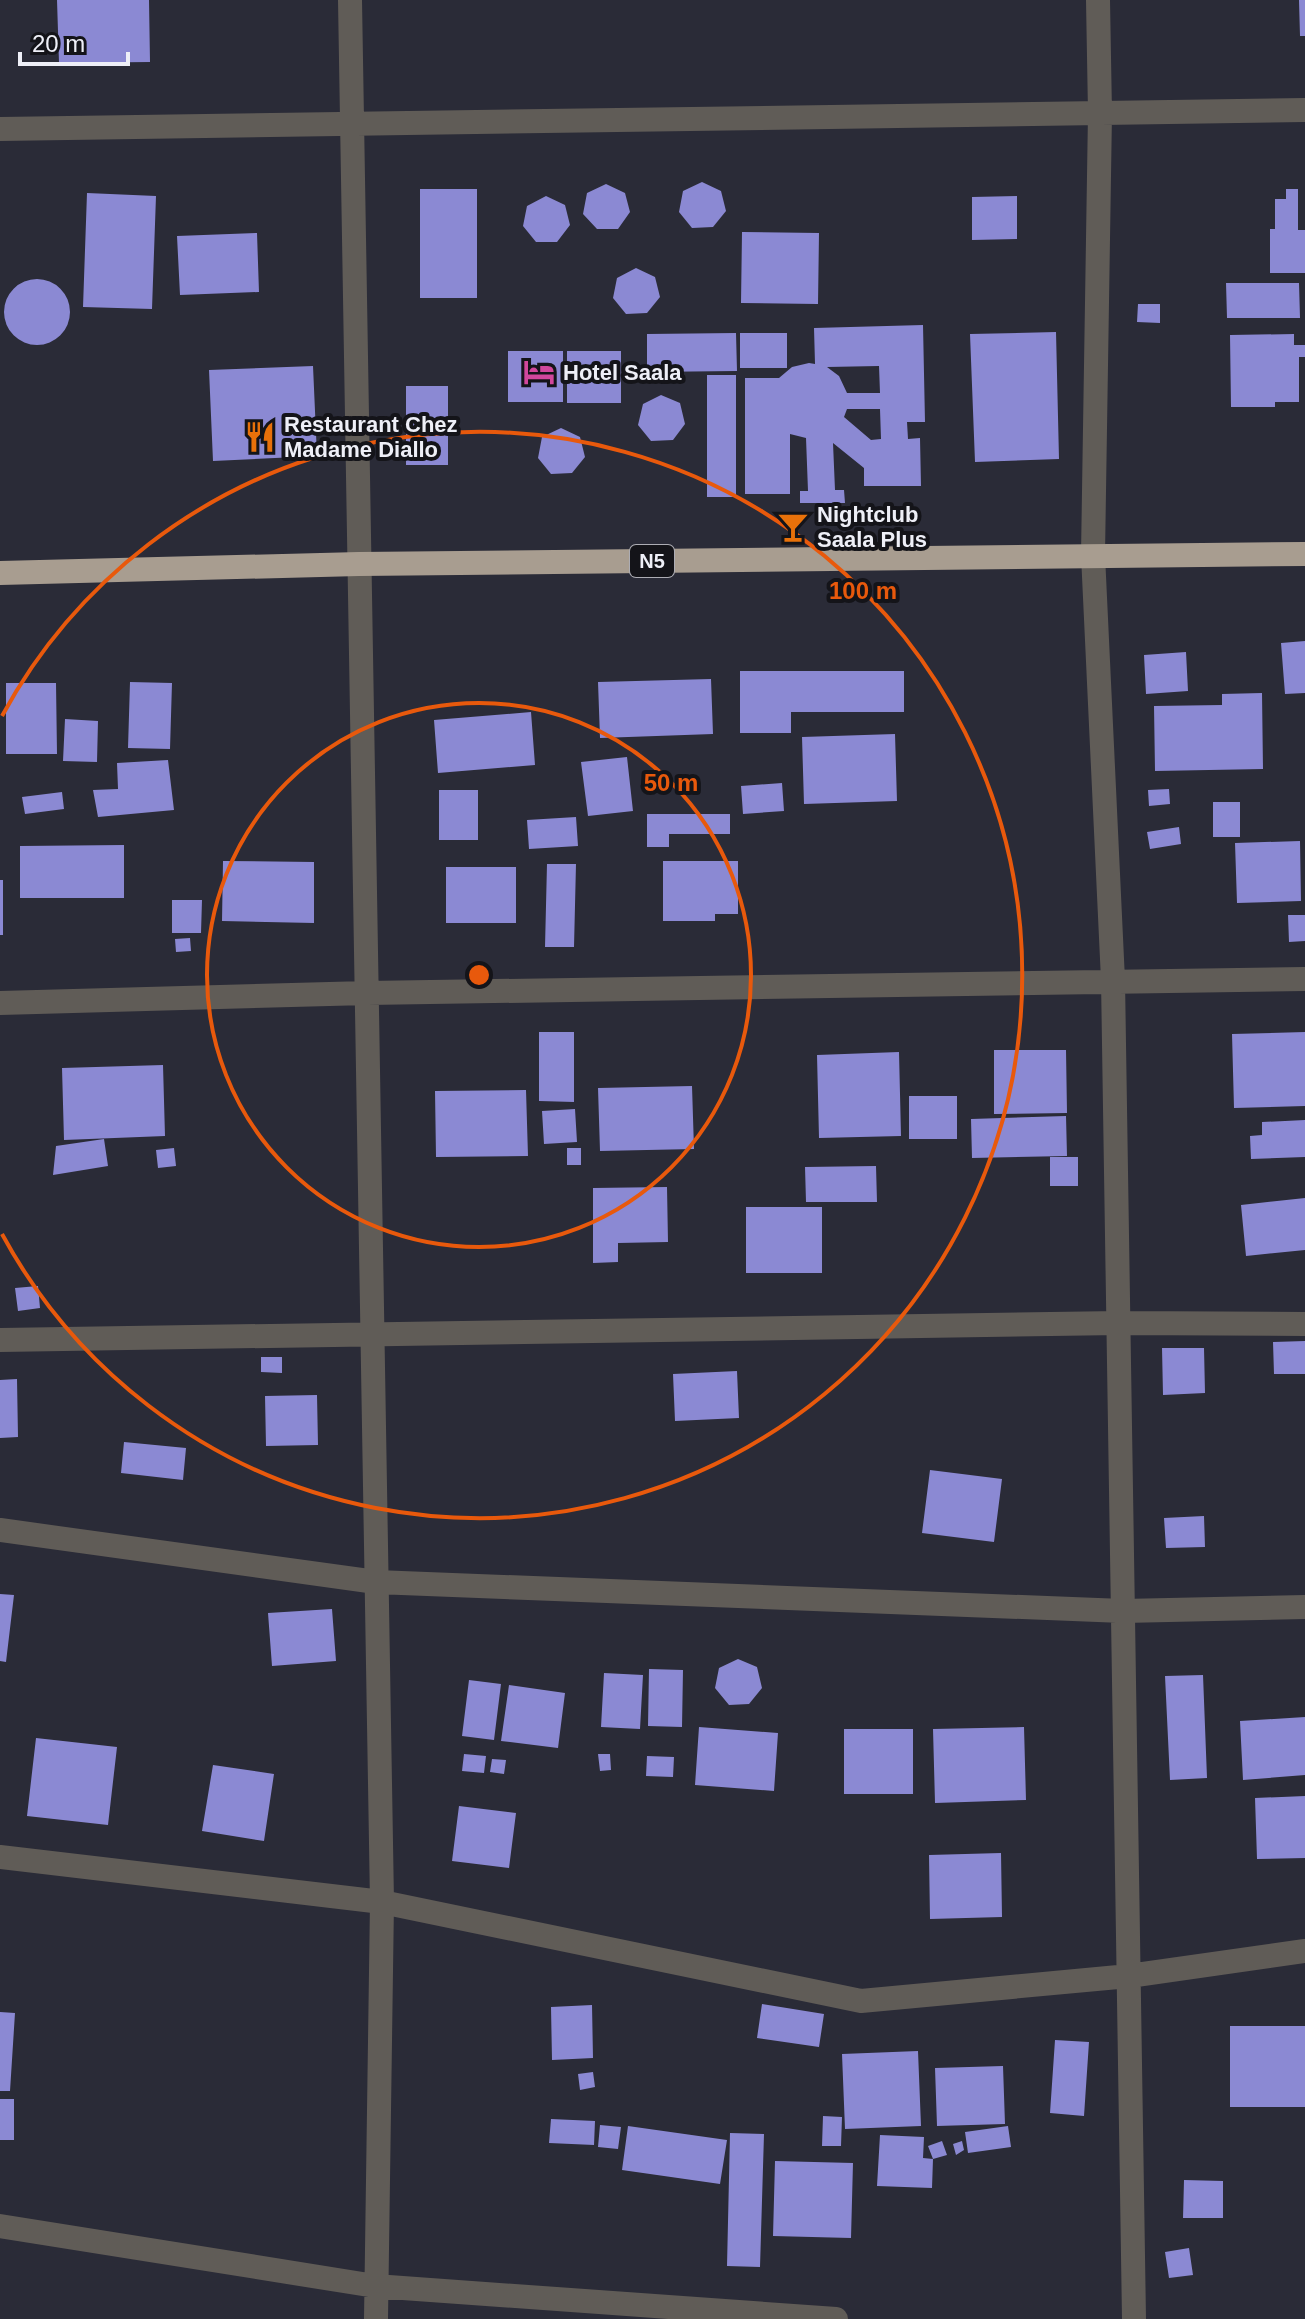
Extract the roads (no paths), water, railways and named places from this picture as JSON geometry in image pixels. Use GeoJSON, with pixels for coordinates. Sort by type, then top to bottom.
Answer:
{"type":"FeatureCollection","features":[{"type":"Feature","properties":{"kind":"highway","name":"N5"},"geometry":{"type":"LineString","coordinates":[[0,573],[359,564],[1305,554]]}},
{"type":"Feature","properties":{"kind":"street"},"geometry":{"type":"LineString","coordinates":[[350,0],[382,1902],[376,2319]]}},
{"type":"Feature","properties":{"kind":"street"},"geometry":{"type":"LineString","coordinates":[[1098,0],[1100,113],[1093,555],[1113,980],[1134,2319]]}},
{"type":"Feature","properties":{"kind":"street"},"geometry":{"type":"LineString","coordinates":[[0,129],[1305,110]]}},
{"type":"Feature","properties":{"kind":"street"},"geometry":{"type":"LineString","coordinates":[[0,1003],[367,993],[1305,979]]}},
{"type":"Feature","properties":{"kind":"street"},"geometry":{"type":"LineString","coordinates":[[0,1340],[1119,1323],[1305,1324]]}},
{"type":"Feature","properties":{"kind":"street"},"geometry":{"type":"LineString","coordinates":[[0,1530],[376,1582],[1123,1611],[1305,1607]]}},
{"type":"Feature","properties":{"kind":"street"},"geometry":{"type":"LineString","coordinates":[[0,1857],[382,1902],[861,2001],[1129,1976],[1305,1951]]}},
{"type":"Feature","properties":{"kind":"street"},"geometry":{"type":"LineString","coordinates":[[0,2226],[375,2286],[836,2319]]}},
{"type":"Feature","properties":{"kind":"place","name":"Hotel Saala"},"geometry":{"type":"Point","coordinates":[539,372]}},
{"type":"Feature","properties":{"kind":"place","name":"Restaurant Chez Madame Diallo"},"geometry":{"type":"Point","coordinates":[260,437]}},
{"type":"Feature","properties":{"kind":"place","name":"Nightclub Saala Plus"},"geometry":{"type":"Point","coordinates":[793,527]}}]}
